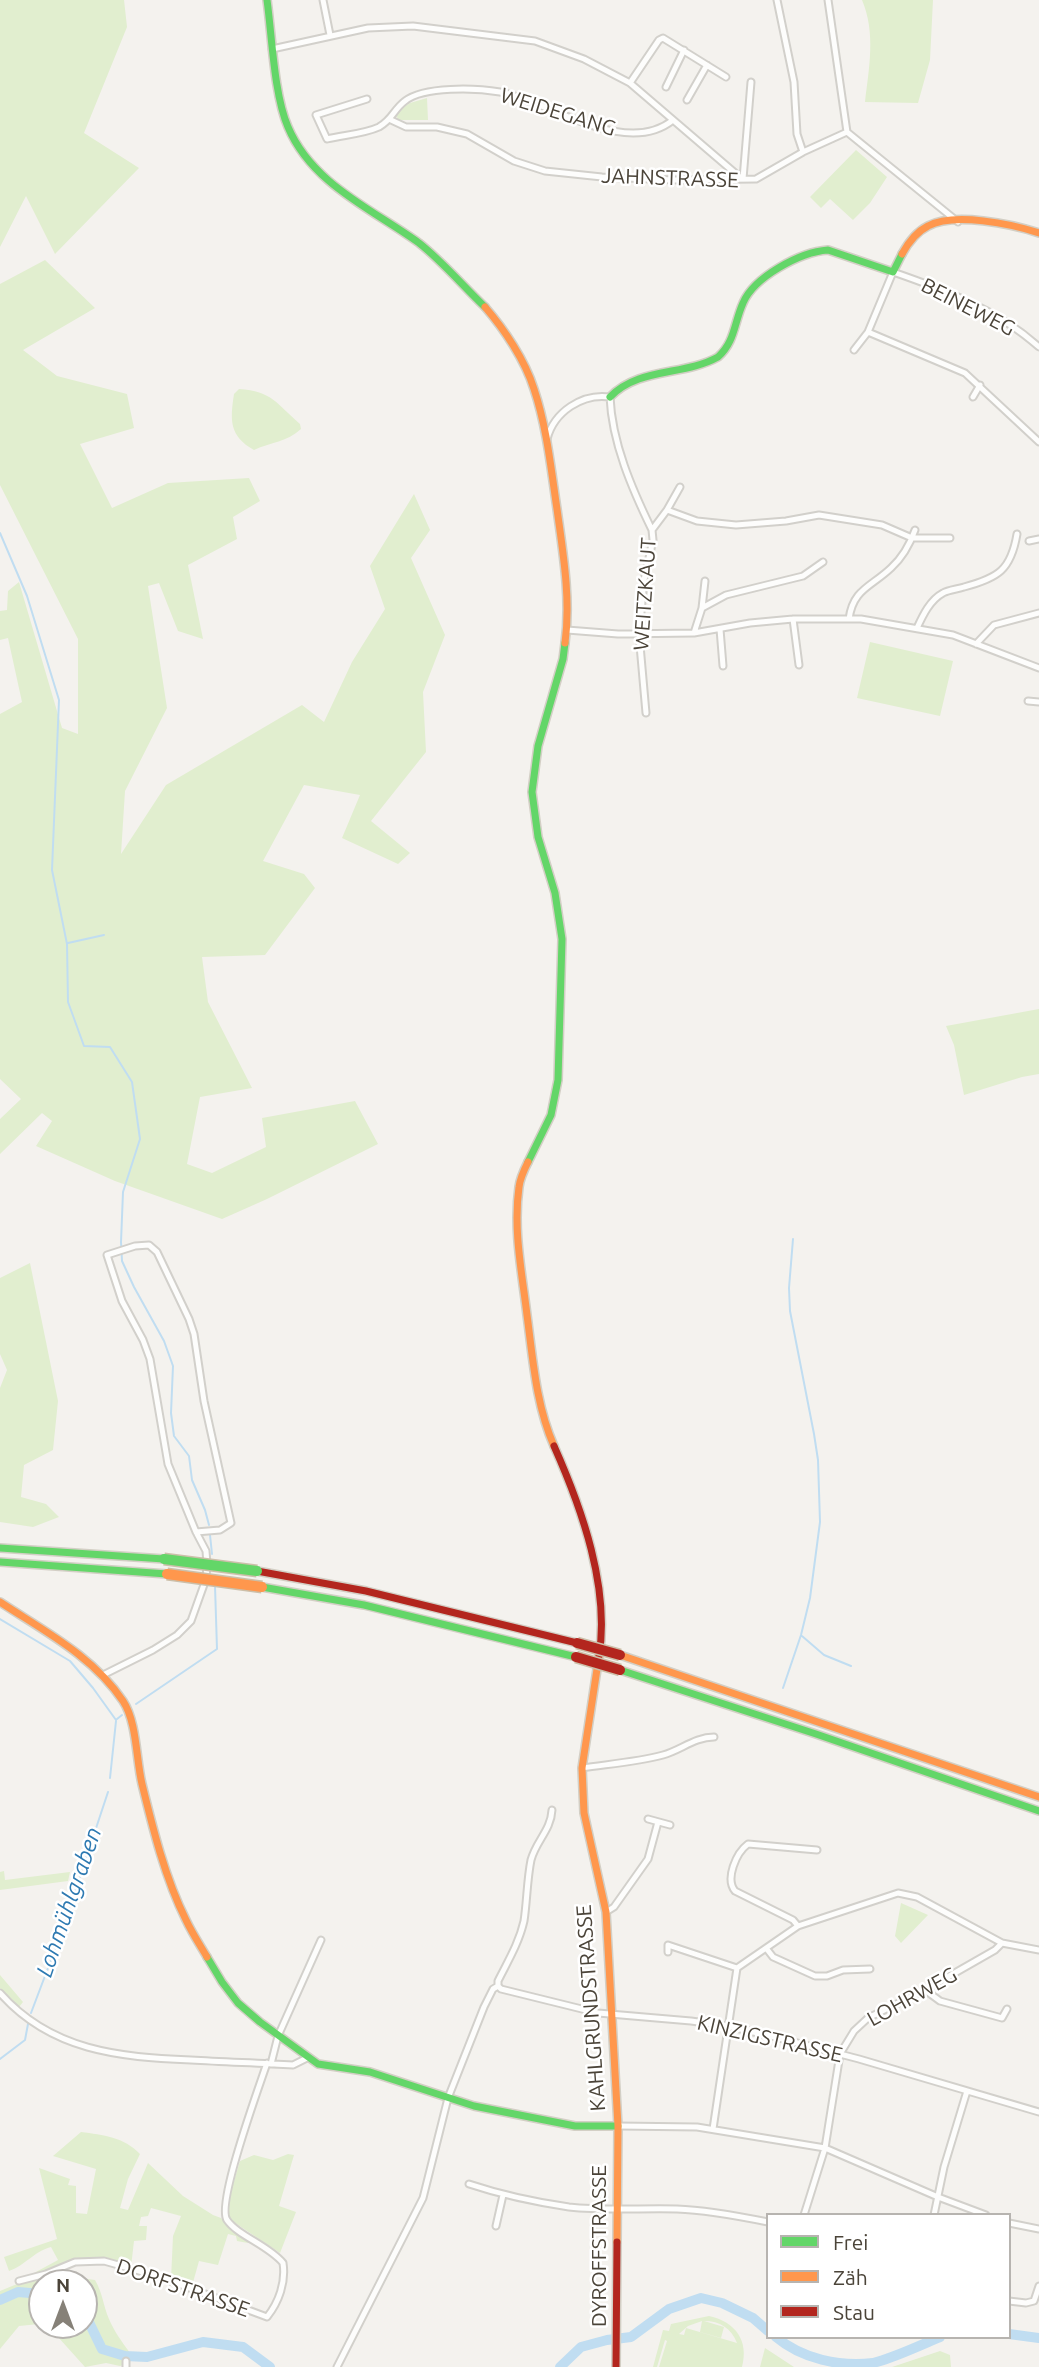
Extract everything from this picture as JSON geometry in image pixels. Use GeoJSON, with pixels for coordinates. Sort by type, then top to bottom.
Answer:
{"type":"FeatureCollection","features":[{"type":"Feature","properties":{"kind":"main road","name":"KAHLGRUNDSTRASSE"},"geometry":{"type":"LineString","coordinates":[[267,0],[272,49],[287,125],[296,144],[323,178],[421,245],[487,309],[522,360],[534,387],[547,439],[565,570],[567,630],[563,659],[538,746],[532,792],[536,825],[544,862],[555,893],[562,939],[558,1080],[551,1115],[530,1154],[519,1184],[517,1220],[519,1253],[541,1410],[572,1487],[598,1583],[602,1636],[582,1768],[583,1807],[606,1912],[618,2126]]}},
{"type":"Feature","properties":{"kind":"main road"},"geometry":{"type":"LineString","coordinates":[[610,397],[616,388],[643,378],[717,358],[730,346],[744,299],[758,281],[792,261],[825,250],[894,272],[906,244],[932,223],[1008,224],[1039,233]]}},
{"type":"Feature","properties":{"kind":"main road"},"geometry":{"type":"LineString","coordinates":[[1,1548],[164,1559],[257,1571],[366,1591],[620,1655],[1039,1797]]}},
{"type":"Feature","properties":{"kind":"main road"},"geometry":{"type":"LineString","coordinates":[[1,1562],[167,1574],[364,1605],[620,1670],[1039,1811]]}},
{"type":"Feature","properties":{"kind":"main road"},"geometry":{"type":"LineString","coordinates":[[0,1602],[53,1636],[103,1675],[130,1715],[141,1781],[170,1883],[186,1920],[222,1982],[238,2003],[306,2058],[318,2064],[370,2072],[474,2106],[575,2126],[618,2126]]}},
{"type":"Feature","properties":{"kind":"main road","name":"DYROFFSTRASSE"},"geometry":{"type":"LineString","coordinates":[[616,2367],[618,2126]]}},
{"type":"Feature","properties":{"kind":"street"},"geometry":{"type":"LineString","coordinates":[[323,0],[330,36]]}},
{"type":"Feature","properties":{"kind":"street"},"geometry":{"type":"LineString","coordinates":[[777,0],[794,82],[798,139],[803,152]]}},
{"type":"Feature","properties":{"kind":"street"},"geometry":{"type":"LineString","coordinates":[[828,0],[847,132],[958,222]]}},
{"type":"Feature","properties":{"kind":"street"},"geometry":{"type":"LineString","coordinates":[[272,49],[368,27],[413,26],[534,41],[584,59],[630,83],[746,180]]}},
{"type":"Feature","properties":{"kind":"street"},"geometry":{"type":"LineString","coordinates":[[630,83],[661,39],[666,39],[726,77]]}},
{"type":"Feature","properties":{"kind":"street"},"geometry":{"type":"LineString","coordinates":[[666,87],[684,50]]}},
{"type":"Feature","properties":{"kind":"street"},"geometry":{"type":"LineString","coordinates":[[687,100],[707,65]]}},
{"type":"Feature","properties":{"kind":"street"},"geometry":{"type":"LineString","coordinates":[[746,180],[751,82]]}},
{"type":"Feature","properties":{"kind":"street","name":"WEIDEGANG"},"geometry":{"type":"LineString","coordinates":[[368,99],[316,115],[327,139],[376,128],[391,120],[396,109],[407,99],[434,91],[468,89],[498,92],[532,101],[576,120],[629,133],[657,131],[673,120]]}},
{"type":"Feature","properties":{"kind":"street","name":"JAHNSTRASSE"},"geometry":{"type":"LineString","coordinates":[[391,120],[406,127],[437,127],[467,134],[514,161],[545,171],[602,177],[746,180],[763,177],[803,152],[847,132]]}},
{"type":"Feature","properties":{"kind":"street"},"geometry":{"type":"LineString","coordinates":[[854,350],[868,332],[894,272]]}},
{"type":"Feature","properties":{"kind":"street","name":"BEINEWEG"},"geometry":{"type":"LineString","coordinates":[[894,272],[945,290],[996,316],[1039,347]]}},
{"type":"Feature","properties":{"kind":"street"},"geometry":{"type":"LineString","coordinates":[[868,332],[965,373],[1039,442]]}},
{"type":"Feature","properties":{"kind":"street"},"geometry":{"type":"LineString","coordinates":[[973,397],[979,385]]}},
{"type":"Feature","properties":{"kind":"street"},"geometry":{"type":"LineString","coordinates":[[547,439],[553,422],[568,408],[599,395],[610,397]]}},
{"type":"Feature","properties":{"kind":"street","name":"WEITZKAUT"},"geometry":{"type":"LineString","coordinates":[[610,397],[610,409],[625,470],[652,530],[653,540],[644,580],[639,634],[646,713]]}},
{"type":"Feature","properties":{"kind":"street"},"geometry":{"type":"LineString","coordinates":[[652,530],[680,486]]}},
{"type":"Feature","properties":{"kind":"street"},"geometry":{"type":"LineString","coordinates":[[667,510],[697,521],[736,524],[786,521],[818,515],[882,525],[912,538],[950,538]]}},
{"type":"Feature","properties":{"kind":"street"},"geometry":{"type":"LineString","coordinates":[[849,619],[851,605],[859,593],[892,568],[915,530]]}},
{"type":"Feature","properties":{"kind":"street"},"geometry":{"type":"LineString","coordinates":[[917,628],[924,611],[943,593],[984,582],[1000,573],[1011,559],[1017,534]]}},
{"type":"Feature","properties":{"kind":"street"},"geometry":{"type":"LineString","coordinates":[[1029,541],[1039,539]]}},
{"type":"Feature","properties":{"kind":"street"},"geometry":{"type":"LineString","coordinates":[[702,608],[726,595],[803,576],[823,562]]}},
{"type":"Feature","properties":{"kind":"street"},"geometry":{"type":"LineString","coordinates":[[694,633],[702,608],[705,581]]}},
{"type":"Feature","properties":{"kind":"street"},"geometry":{"type":"LineString","coordinates":[[976,644],[994,625],[1039,613]]}},
{"type":"Feature","properties":{"kind":"street"},"geometry":{"type":"LineString","coordinates":[[567,630],[639,634],[694,633],[793,619],[849,619],[953,635],[1039,668]]}},
{"type":"Feature","properties":{"kind":"street"},"geometry":{"type":"LineString","coordinates":[[793,619],[799,665]]}},
{"type":"Feature","properties":{"kind":"street"},"geometry":{"type":"LineString","coordinates":[[720,629],[723,666]]}},
{"type":"Feature","properties":{"kind":"street"},"geometry":{"type":"LineString","coordinates":[[1028,701],[1039,702]]}},
{"type":"Feature","properties":{"kind":"street"},"geometry":{"type":"LineString","coordinates":[[103,1675],[177,1635],[191,1621],[206,1580],[207,1564],[206,1551],[196,1532],[168,1464],[150,1359],[122,1301],[107,1255],[117,1251],[144,1245],[152,1246],[190,1319],[204,1401],[231,1523],[220,1530],[196,1532]]}},
{"type":"Feature","properties":{"kind":"street"},"geometry":{"type":"LineString","coordinates":[[582,1768],[664,1754],[700,1737],[714,1737]]}},
{"type":"Feature","properties":{"kind":"street"},"geometry":{"type":"LineString","coordinates":[[337,2367],[422,2198],[448,2098],[484,2007],[493,1989],[498,1986],[498,1981],[517,1945],[523,1923],[531,1859],[551,1824],[552,1810]]}},
{"type":"Feature","properties":{"kind":"street"},"geometry":{"type":"LineString","coordinates":[[648,1819],[670,1825]]}},
{"type":"Feature","properties":{"kind":"street"},"geometry":{"type":"LineString","coordinates":[[606,1912],[614,1907],[648,1859],[658,1822]]}},
{"type":"Feature","properties":{"kind":"street"},"geometry":{"type":"LineString","coordinates":[[798,1926],[793,1920],[735,1891],[730,1885],[730,1878],[743,1848],[748,1844],[817,1850]]}},
{"type":"Feature","properties":{"kind":"street"},"geometry":{"type":"LineString","coordinates":[[713,2129],[737,1968],[798,1926],[889,1894],[908,1893],[1002,1943],[1039,1950]]}},
{"type":"Feature","properties":{"kind":"street"},"geometry":{"type":"LineString","coordinates":[[668,1936],[668,1948],[737,1968]]}},
{"type":"Feature","properties":{"kind":"street"},"geometry":{"type":"LineString","coordinates":[[269,2064],[278,2036],[321,1940]]}},
{"type":"Feature","properties":{"kind":"street","name":"LOHRWEG"},"geometry":{"type":"LineString","coordinates":[[805,2213],[825,2148],[840,2054],[854,2031],[868,2018],[925,1990],[995,1950],[1002,1943]]}},
{"type":"Feature","properties":{"kind":"street"},"geometry":{"type":"LineString","coordinates":[[766,1948],[773,1957],[815,1976],[827,1976],[851,1969],[870,1969]]}},
{"type":"Feature","properties":{"kind":"street","name":"KINZIGSTRASSE"},"geometry":{"type":"LineString","coordinates":[[498,1986],[568,2007],[727,2026],[840,2054],[1039,2112]]}},
{"type":"Feature","properties":{"kind":"street"},"geometry":{"type":"LineString","coordinates":[[925,1990],[940,2001],[1002,2018],[1007,2009]]}},
{"type":"Feature","properties":{"kind":"street"},"geometry":{"type":"LineString","coordinates":[[0,1993],[26,2018],[48,2033],[88,2048],[118,2055],[293,2065],[306,2058]]}},
{"type":"Feature","properties":{"kind":"street","name":"DORFSTRASSE"},"geometry":{"type":"LineString","coordinates":[[19,2281],[54,2272],[75,2262],[104,2261],[157,2276],[267,2317],[273,2310],[283,2284],[283,2263],[270,2249],[228,2221],[224,2210],[236,2161],[269,2064]]}},
{"type":"Feature","properties":{"kind":"street"},"geometry":{"type":"LineString","coordinates":[[934,2213],[944,2167],[967,2091]]}},
{"type":"Feature","properties":{"kind":"street"},"geometry":{"type":"LineString","coordinates":[[618,2126],[713,2129],[825,2148],[981,2213]]}},
{"type":"Feature","properties":{"kind":"street"},"geometry":{"type":"LineString","coordinates":[[469,2185],[503,2195],[570,2207],[678,2209],[766,2222]]}},
{"type":"Feature","properties":{"kind":"street"},"geometry":{"type":"LineString","coordinates":[[496,2226],[503,2195]]}},
{"type":"Feature","properties":{"kind":"street"},"geometry":{"type":"LineString","coordinates":[[1011,2223],[1039,2229]]}},
{"type":"Feature","properties":{"kind":"street"},"geometry":{"type":"LineString","coordinates":[[1011,2301],[1034,2301],[1039,2286]]}},
{"type":"Feature","properties":{"kind":"green space"},"geometry":{"type":"Polygon","coordinates":[[[0,0],[124,0],[127,27],[84,133],[139,168],[55,254],[26,196],[0,247],[0,0]]]}},
{"type":"Feature","properties":{"kind":"green space"},"geometry":{"type":"Polygon","coordinates":[[[862,0],[933,0],[930,60],[918,103],[865,102],[870,38],[862,0]]]}},
{"type":"Feature","properties":{"kind":"green space"},"geometry":{"type":"Polygon","coordinates":[[[427,98],[428,120],[399,120],[396,116],[397,111],[410,103],[427,98]]]}},
{"type":"Feature","properties":{"kind":"green space"},"geometry":{"type":"Polygon","coordinates":[[[856,150],[887,177],[870,203],[853,220],[830,199],[821,208],[810,197],[856,150]]]}},
{"type":"Feature","properties":{"kind":"green space"},"geometry":{"type":"Polygon","coordinates":[[[45,260],[95,308],[23,350],[57,376],[127,394],[134,428],[80,444],[112,508],[168,483],[249,478],[260,501],[233,517],[237,539],[188,565],[203,639],[178,631],[159,583],[148,586],[167,708],[125,791],[121,854],[166,785],[302,705],[324,722],[352,662],[385,609],[370,566],[414,494],[430,530],[411,558],[445,635],[423,692],[426,752],[371,821],[410,853],[398,864],[342,838],[360,795],[304,785],[263,861],[304,874],[315,888],[265,955],[202,957],[208,1002],[252,1088],[200,1097],[187,1164],[212,1173],[266,1147],[262,1118],[355,1101],[378,1144],[222,1219],[115,1181],[36,1146],[52,1121],[42,1113],[0,1154],[0,1119],[21,1099],[0,1079],[0,714],[22,702],[8,638],[0,640],[0,611],[7,610],[8,591],[19,582],[62,728],[78,734],[78,639],[0,485],[0,284],[45,260]]]}},
{"type":"Feature","properties":{"kind":"green space"},"geometry":{"type":"Polygon","coordinates":[[[239,389],[267,396],[300,424],[301,429],[284,439],[254,450],[246,445],[236,433],[232,419],[234,394],[239,389]]]}},
{"type":"Feature","properties":{"kind":"green space"},"geometry":{"type":"Polygon","coordinates":[[[870,642],[953,661],[940,716],[857,698],[870,642]]]}},
{"type":"Feature","properties":{"kind":"green space"},"geometry":{"type":"Polygon","coordinates":[[[1039,1009],[1039,1074],[964,1095],[954,1045],[946,1026],[1039,1009]]]}},
{"type":"Feature","properties":{"kind":"green space"},"geometry":{"type":"Polygon","coordinates":[[[30,1263],[58,1401],[53,1450],[24,1465],[21,1497],[46,1504],[59,1517],[33,1527],[0,1522],[0,1388],[7,1370],[0,1354],[0,1278],[30,1263]]]}},
{"type":"Feature","properties":{"kind":"green space"},"geometry":{"type":"Polygon","coordinates":[[[4,1871],[5,1880],[70,1872],[68,1881],[0,1890],[0,1872],[4,1871]]]}},
{"type":"Feature","properties":{"kind":"green space"},"geometry":{"type":"Polygon","coordinates":[[[901,1903],[928,1915],[901,1943],[895,1936],[901,1903]]]}},
{"type":"Feature","properties":{"kind":"green space"},"geometry":{"type":"Polygon","coordinates":[[[0,1975],[23,2002],[19,2007],[0,1988],[0,1975]]]}},
{"type":"Feature","properties":{"kind":"green space"},"geometry":{"type":"Polygon","coordinates":[[[81,2132],[120,2140],[140,2154],[128,2179],[120,2208],[128,2210],[148,2163],[183,2196],[221,2218],[246,2237],[248,2243],[237,2241],[236,2236],[228,2234],[218,2265],[199,2261],[192,2286],[171,2279],[173,2236],[181,2216],[151,2208],[148,2216],[141,2217],[139,2226],[147,2226],[146,2240],[134,2241],[131,2267],[93,2259],[56,2269],[41,2269],[58,2260],[51,2247],[9,2271],[4,2257],[57,2239],[39,2168],[70,2179],[68,2185],[76,2186],[76,2213],[87,2214],[96,2169],[53,2156],[81,2132]]]}},
{"type":"Feature","properties":{"kind":"green space"},"geometry":{"type":"Polygon","coordinates":[[[288,2154],[294,2155],[279,2206],[296,2212],[280,2253],[232,2221],[228,2201],[240,2161],[254,2155],[273,2160],[288,2154]]]}},
{"type":"Feature","properties":{"kind":"green space"},"geometry":{"type":"Polygon","coordinates":[[[28,2282],[28,2325],[19,2326],[0,2349],[0,2291],[28,2282]]]}},
{"type":"Feature","properties":{"kind":"green space"},"geometry":{"type":"Polygon","coordinates":[[[98,2286],[111,2323],[130,2353],[128,2363],[120,2366],[106,2363],[85,2367],[60,2339],[98,2339],[98,2286]]]}},
{"type":"Feature","properties":{"kind":"green space"},"geometry":{"type":"Polygon","coordinates":[[[709,2316],[727,2323],[742,2341],[742,2367],[659,2367],[667,2341],[665,2340],[657,2367],[653,2367],[663,2330],[669,2331],[671,2324],[709,2316]],[[702,2321],[688,2326],[679,2334],[684,2335],[686,2328],[737,2343],[728,2329],[715,2322],[704,2321],[724,2327],[721,2338],[700,2332],[702,2321]]]}},
{"type":"Feature","properties":{"kind":"green space"},"geometry":{"type":"Polygon","coordinates":[[[765,2348],[794,2367],[760,2367],[765,2348]]]}},
{"type":"Feature","properties":{"kind":"green space"},"geometry":{"type":"Polygon","coordinates":[[[940,2351],[950,2355],[951,2367],[892,2367],[940,2351]]]}},
{"type":"Feature","properties":{"kind":"waterway"},"geometry":{"type":"LineString","coordinates":[[0,533],[27,596],[59,700],[52,870],[67,944],[68,1002],[84,1046],[110,1047],[132,1082],[140,1139],[123,1192],[122,1261],[164,1341],[173,1366],[171,1413],[174,1436],[189,1456],[192,1480],[209,1525]]}},
{"type":"Feature","properties":{"kind":"waterway"},"geometry":{"type":"LineString","coordinates":[[68,943],[104,935]]}},
{"type":"Feature","properties":{"kind":"waterway"},"geometry":{"type":"LineString","coordinates":[[783,1688],[810,1598],[820,1522],[818,1460],[790,1311],[793,1239]]}},
{"type":"Feature","properties":{"kind":"waterway"},"geometry":{"type":"LineString","coordinates":[[210,1535],[212,1554]]}},
{"type":"Feature","properties":{"kind":"waterway"},"geometry":{"type":"LineString","coordinates":[[136,1704],[217,1649],[215,1586]]}},
{"type":"Feature","properties":{"kind":"waterway"},"geometry":{"type":"LineString","coordinates":[[0,1619],[70,1661],[116,1720]]}},
{"type":"Feature","properties":{"kind":"waterway"},"geometry":{"type":"LineString","coordinates":[[802,1636],[824,1655],[851,1666]]}},
{"type":"Feature","properties":{"kind":"waterway"},"geometry":{"type":"LineString","coordinates":[[117,1719],[122,1715]]}},
{"type":"Feature","properties":{"kind":"waterway","name":"Lohmühlgraben"},"geometry":{"type":"LineString","coordinates":[[110,1778],[116,1721]]}},
{"type":"Feature","properties":{"kind":"waterway","name":"Lohmühlgraben"},"geometry":{"type":"LineString","coordinates":[[31,2013],[62,1931],[108,1792]]}},
{"type":"Feature","properties":{"kind":"waterway","name":"Lohmühlgraben"},"geometry":{"type":"LineString","coordinates":[[0,2059],[25,2040],[28,2024]]}},
{"type":"Feature","properties":{"kind":"waterway"},"geometry":{"type":"LineString","coordinates":[[0,2300],[18,2292],[28,2293]]}},
{"type":"Feature","properties":{"kind":"waterway"},"geometry":{"type":"LineString","coordinates":[[560,2367],[581,2347],[631,2337],[669,2309],[701,2298],[722,2303],[753,2318],[766,2329]]}},
{"type":"Feature","properties":{"kind":"waterway"},"geometry":{"type":"LineString","coordinates":[[1011,2334],[1039,2338]]}},
{"type":"Feature","properties":{"kind":"waterway"},"geometry":{"type":"LineString","coordinates":[[97,2339],[102,2349],[125,2356],[147,2357],[203,2342],[243,2347],[270,2367]]}},
{"type":"Feature","properties":{"kind":"waterway"},"geometry":{"type":"LineString","coordinates":[[778,2339],[809,2356],[848,2364],[873,2363],[935,2339]]}},
{"type":"Feature","properties":{"kind":"traffic: fast"},"geometry":{"type":"LineString","coordinates":[[267,0],[274,65],[283,114],[299,147],[328,180],[419,243],[485,307]]}},
{"type":"Feature","properties":{"kind":"traffic: fast"},"geometry":{"type":"LineString","coordinates":[[610,397],[634,381],[691,367],[718,357],[731,339],[740,310],[749,293],[767,275],[804,255],[828,250],[893,272],[902,254]]}},
{"type":"Feature","properties":{"kind":"traffic: fast"},"geometry":{"type":"LineString","coordinates":[[528,1162],[551,1115],[558,1080],[562,939],[555,893],[538,837],[532,792],[538,746],[563,659],[565,643]]}},
{"type":"Feature","properties":{"kind":"traffic: fast"},"geometry":{"type":"LineString","coordinates":[[0,1548],[164,1559]]}},
{"type":"Feature","properties":{"kind":"traffic: fast"},"geometry":{"type":"LineString","coordinates":[[164,1559],[257,1571]]}},
{"type":"Feature","properties":{"kind":"traffic: fast"},"geometry":{"type":"LineString","coordinates":[[0,1562],[167,1574]]}},
{"type":"Feature","properties":{"kind":"traffic: fast"},"geometry":{"type":"LineString","coordinates":[[262,1587],[364,1605],[576,1657]]}},
{"type":"Feature","properties":{"kind":"traffic: fast"},"geometry":{"type":"LineString","coordinates":[[620,1670],[1039,1811]]}},
{"type":"Feature","properties":{"kind":"traffic: fast"},"geometry":{"type":"LineString","coordinates":[[207,1957],[238,2003],[318,2064],[370,2072],[474,2106],[575,2126],[618,2126]]}},
{"type":"Feature","properties":{"kind":"traffic: slow"},"geometry":{"type":"LineString","coordinates":[[902,254],[920,231],[939,222],[983,221],[1039,233]]}},
{"type":"Feature","properties":{"kind":"traffic: slow"},"geometry":{"type":"LineString","coordinates":[[485,307],[520,356],[534,389],[542,419],[566,576],[565,643]]}},
{"type":"Feature","properties":{"kind":"traffic: slow"},"geometry":{"type":"LineString","coordinates":[[528,1162],[521,1177],[517,1203],[519,1251],[536,1382],[543,1415],[554,1446]]}},
{"type":"Feature","properties":{"kind":"traffic: slow"},"geometry":{"type":"LineString","coordinates":[[167,1574],[262,1587]]}},
{"type":"Feature","properties":{"kind":"traffic: slow"},"geometry":{"type":"LineString","coordinates":[[0,1602],[82,1658],[111,1685],[123,1701],[131,1719],[142,1784],[166,1870],[186,1920],[207,1957]]}},
{"type":"Feature","properties":{"kind":"traffic: slow"},"geometry":{"type":"LineString","coordinates":[[620,1655],[1039,1797]]}},
{"type":"Feature","properties":{"kind":"traffic: slow"},"geometry":{"type":"LineString","coordinates":[[599,1656],[582,1768],[584,1813],[606,1912],[618,2126],[617,2242]]}},
{"type":"Feature","properties":{"kind":"traffic: jam"},"geometry":{"type":"LineString","coordinates":[[554,1446],[583,1522],[597,1576],[601,1603],[599,1656]]}},
{"type":"Feature","properties":{"kind":"traffic: jam"},"geometry":{"type":"LineString","coordinates":[[257,1571],[366,1591],[577,1643]]}},
{"type":"Feature","properties":{"kind":"traffic: jam"},"geometry":{"type":"LineString","coordinates":[[577,1643],[620,1655]]}},
{"type":"Feature","properties":{"kind":"traffic: jam"},"geometry":{"type":"LineString","coordinates":[[576,1657],[620,1670]]}},
{"type":"Feature","properties":{"kind":"traffic: jam"},"geometry":{"type":"LineString","coordinates":[[616,2367],[617,2242]]}}]}
